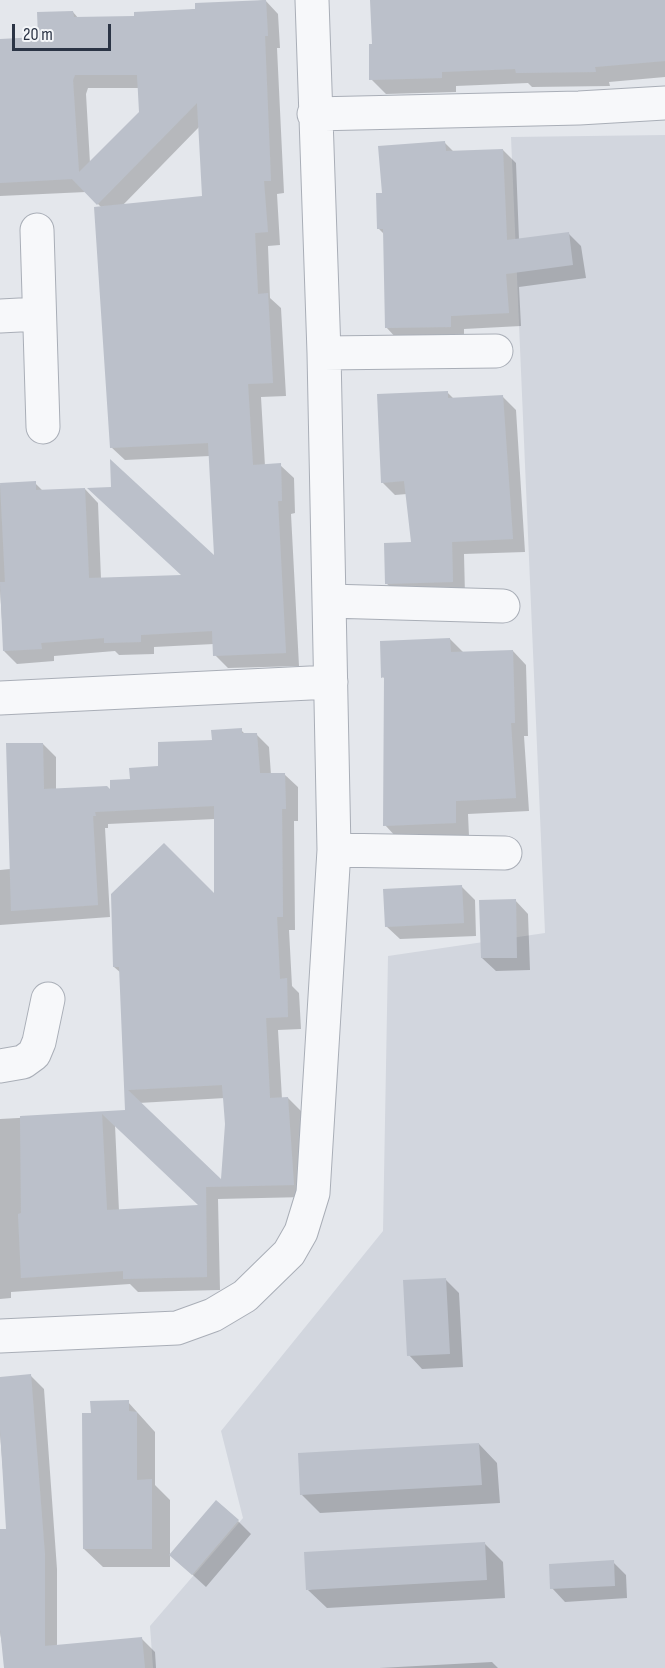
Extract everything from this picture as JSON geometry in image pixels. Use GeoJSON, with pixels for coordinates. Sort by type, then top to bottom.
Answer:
{"type":"FeatureCollection","features":[{"type":"Feature","properties":{"kind":"street"},"geometry":{"type":"LineString","coordinates":[[0,1336],[177,1328],[213,1315],[245,1296],[289,1253],[301,1232],[314,1193],[334,850],[324,353],[314,114],[312,0]]}},
{"type":"Feature","properties":{"kind":"street"},"geometry":{"type":"LineString","coordinates":[[314,114],[579,108],[665,102]]}},
{"type":"Feature","properties":{"kind":"street"},"geometry":{"type":"LineString","coordinates":[[37,230],[43,427]]}},
{"type":"Feature","properties":{"kind":"street"},"geometry":{"type":"LineString","coordinates":[[0,316],[39,314]]}},
{"type":"Feature","properties":{"kind":"street"},"geometry":{"type":"LineString","coordinates":[[324,353],[496,351]]}},
{"type":"Feature","properties":{"kind":"street"},"geometry":{"type":"LineString","coordinates":[[329,601],[503,606]]}},
{"type":"Feature","properties":{"kind":"street"},"geometry":{"type":"LineString","coordinates":[[0,698],[331,682]]}},
{"type":"Feature","properties":{"kind":"street"},"geometry":{"type":"LineString","coordinates":[[334,850],[505,853]]}},
{"type":"Feature","properties":{"kind":"street"},"geometry":{"type":"LineString","coordinates":[[0,1066],[23,1062],[34,1054],[48,999]]}},
{"type":"Feature","properties":{"kind":"shaded area"},"geometry":{"type":"Polygon","coordinates":[[[665,135],[665,1668],[153,1668],[150,1626],[243,1518],[221,1431],[383,1231],[388,956],[545,933],[511,137],[665,135]]]}},
{"type":"Feature","properties":{"kind":"building"},"geometry":{"type":"Polygon","coordinates":[[[266,0],[268,36],[265,36],[271,181],[264,181],[268,232],[255,233],[258,294],[268,293],[273,383],[248,384],[253,465],[281,463],[282,501],[278,501],[286,653],[213,656],[212,631],[141,635],[141,642],[104,643],[104,638],[41,643],[42,649],[3,651],[0,582],[5,582],[0,483],[36,481],[36,490],[85,488],[89,578],[181,575],[87,488],[111,487],[110,459],[214,555],[208,443],[110,448],[94,207],[202,196],[197,103],[97,205],[72,179],[0,183],[0,39],[38,37],[37,12],[73,11],[74,17],[134,16],[134,12],[195,9],[195,3],[266,0]],[[75,75],[73,80],[79,172],[139,112],[137,75],[75,75]]]}},
{"type":"Feature","properties":{"kind":"building"},"geometry":{"type":"Polygon","coordinates":[[[370,0],[665,0],[665,61],[595,67],[596,72],[516,73],[515,69],[442,72],[442,78],[369,80],[369,44],[372,44],[370,0]]]}},
{"type":"Feature","properties":{"kind":"building"},"geometry":{"type":"Polygon","coordinates":[[[445,141],[446,151],[503,149],[507,240],[569,232],[573,265],[506,274],[509,313],[451,316],[451,327],[385,328],[383,229],[377,229],[376,193],[382,193],[378,146],[445,141]]]}},
{"type":"Feature","properties":{"kind":"building"},"geometry":{"type":"Polygon","coordinates":[[[448,391],[448,398],[503,395],[513,539],[452,542],[453,582],[385,584],[384,543],[411,542],[404,481],[381,483],[377,394],[448,391]]]}},
{"type":"Feature","properties":{"kind":"building"},"geometry":{"type":"Polygon","coordinates":[[[450,638],[451,652],[513,650],[515,723],[511,723],[516,798],[456,801],[456,823],[383,826],[384,677],[381,678],[380,641],[450,638]]]}},
{"type":"Feature","properties":{"kind":"building"},"geometry":{"type":"Polygon","coordinates":[[[242,728],[242,733],[257,733],[260,773],[285,773],[286,809],[282,809],[283,917],[277,917],[280,979],[287,978],[288,1017],[266,1018],[270,1098],[288,1097],[294,1185],[206,1187],[207,1277],[123,1279],[123,1271],[21,1278],[18,1214],[21,1213],[20,1116],[125,1110],[119,967],[113,967],[111,894],[164,843],[214,893],[214,806],[95,812],[96,816],[93,816],[98,905],[11,911],[6,743],[43,743],[44,789],[107,786],[110,789],[110,780],[130,779],[129,768],[158,766],[158,742],[212,740],[211,730],[242,728]],[[222,1085],[128,1090],[221,1179],[225,1124],[222,1085]],[[102,1114],[107,1210],[198,1205],[102,1114]]]}},
{"type":"Feature","properties":{"kind":"building"},"geometry":{"type":"Polygon","coordinates":[[[462,885],[464,923],[385,927],[383,889],[462,885]]]}},
{"type":"Feature","properties":{"kind":"building"},"geometry":{"type":"Polygon","coordinates":[[[516,899],[517,958],[481,958],[479,900],[516,899]]]}},
{"type":"Feature","properties":{"kind":"building"},"geometry":{"type":"Polygon","coordinates":[[[446,1278],[450,1354],[407,1356],[403,1280],[446,1278]]]}},
{"type":"Feature","properties":{"kind":"building"},"geometry":{"type":"Polygon","coordinates":[[[31,1374],[45,1555],[45,1646],[142,1637],[145,1668],[4,1668],[0,1629],[0,1529],[6,1529],[0,1429],[0,1377],[31,1374]]]}},
{"type":"Feature","properties":{"kind":"building"},"geometry":{"type":"Polygon","coordinates":[[[129,1400],[129,1411],[137,1412],[137,1480],[152,1479],[152,1549],[83,1549],[82,1413],[91,1413],[90,1401],[129,1400]]]}},
{"type":"Feature","properties":{"kind":"building"},"geometry":{"type":"Polygon","coordinates":[[[479,1443],[482,1485],[300,1495],[298,1453],[479,1443]]]}},
{"type":"Feature","properties":{"kind":"building"},"geometry":{"type":"Polygon","coordinates":[[[216,1500],[239,1520],[192,1575],[169,1555],[216,1500]]]}},
{"type":"Feature","properties":{"kind":"building"},"geometry":{"type":"Polygon","coordinates":[[[485,1542],[487,1580],[306,1590],[304,1552],[485,1542]]]}},
{"type":"Feature","properties":{"kind":"building"},"geometry":{"type":"Polygon","coordinates":[[[614,1560],[615,1586],[550,1589],[549,1564],[614,1560]]]}}]}
